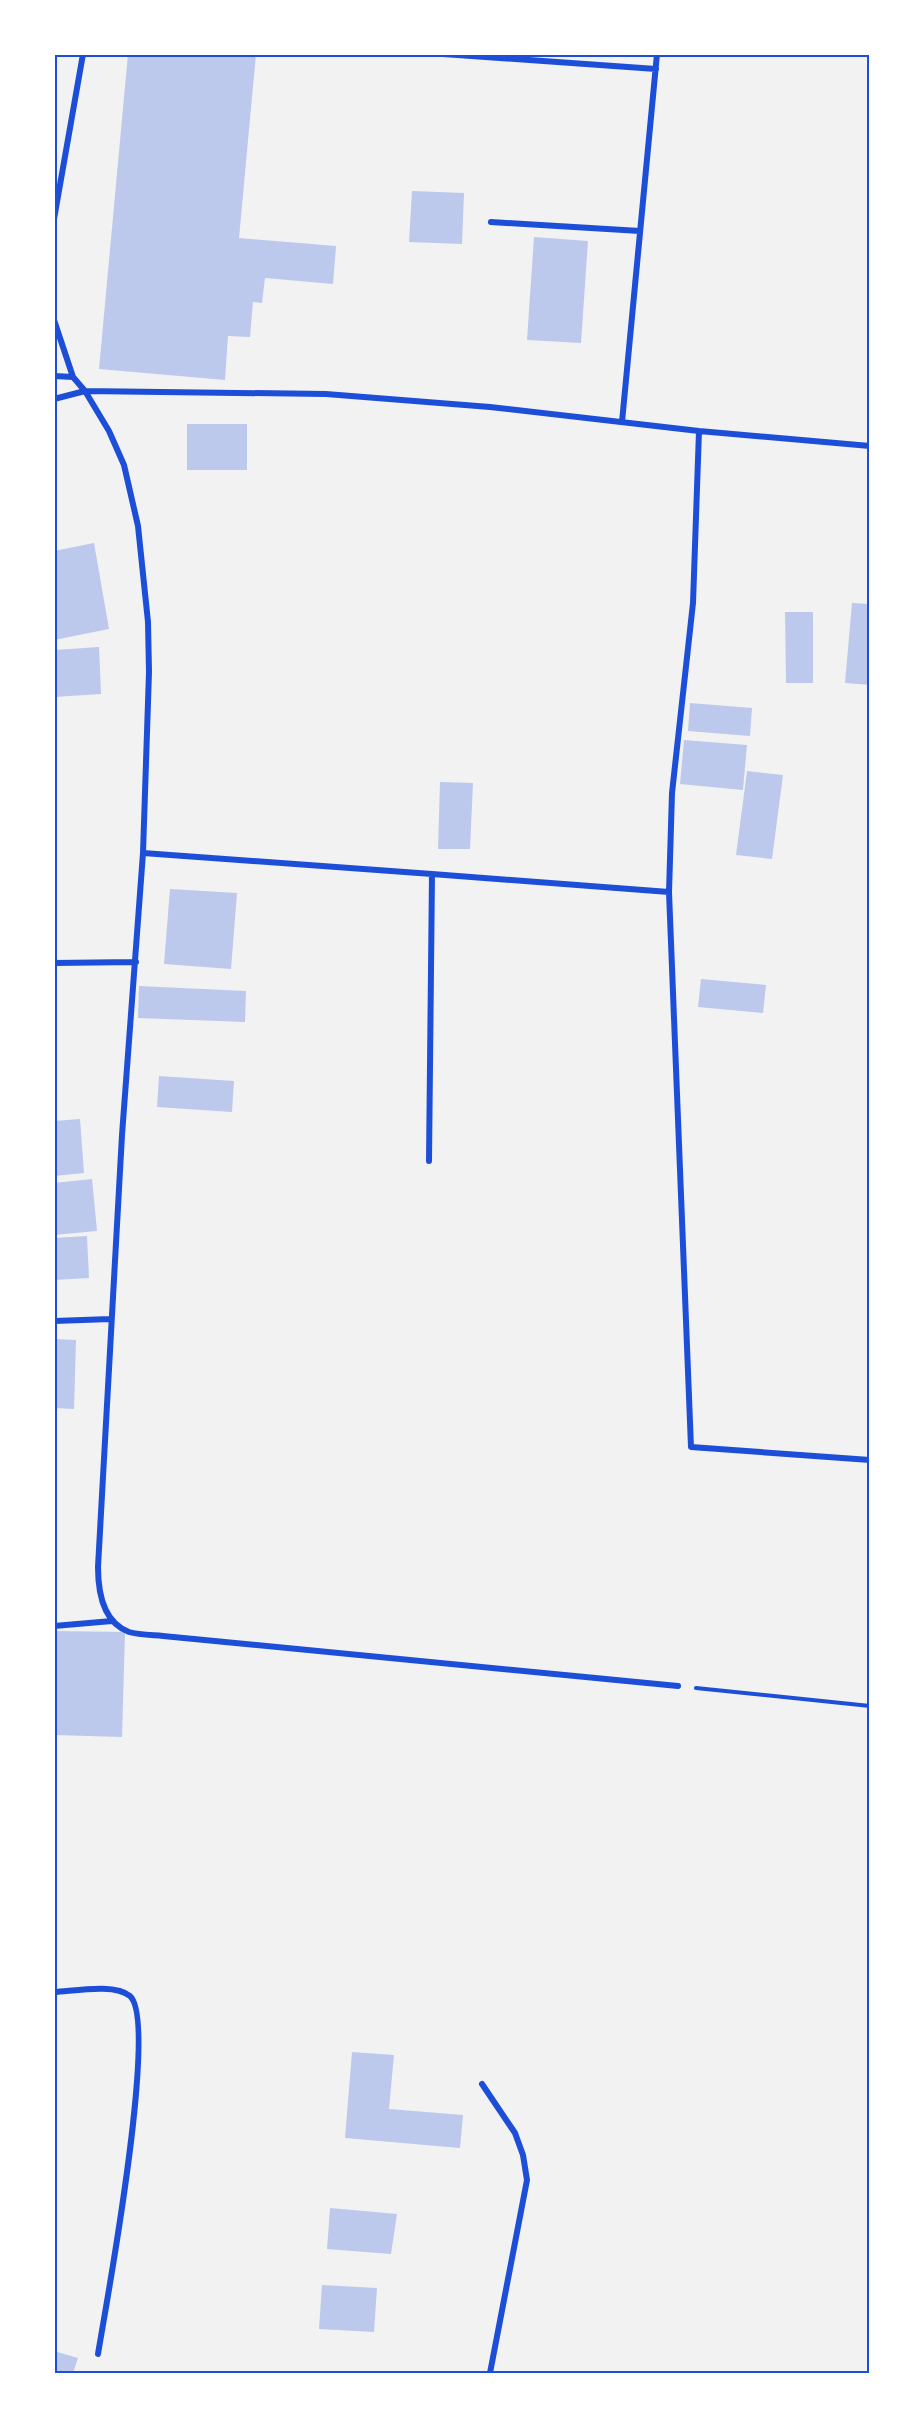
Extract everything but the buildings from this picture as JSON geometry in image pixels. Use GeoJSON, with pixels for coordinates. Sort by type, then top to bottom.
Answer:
{"type":"FeatureCollection","features":[{"type":"Feature","properties":{"kind":"street"},"geometry":{"type":"LineString","coordinates":[[54,219],[83,54]]}},
{"type":"Feature","properties":{"kind":"street"},"geometry":{"type":"LineString","coordinates":[[443,54],[656,69]]}},
{"type":"Feature","properties":{"kind":"street"},"geometry":{"type":"LineString","coordinates":[[621,422],[657,54]]}},
{"type":"Feature","properties":{"kind":"street"},"geometry":{"type":"LineString","coordinates":[[491,222],[640,231]]}},
{"type":"Feature","properties":{"kind":"street"},"geometry":{"type":"LineString","coordinates":[[54,320],[73,377],[85,391],[109,431],[124,465],[138,525],[148,622],[149,672],[143,853],[111,1319],[98,1567],[98,1589],[104,1608],[112,1621],[129,1632],[678,1686]]}},
{"type":"Feature","properties":{"kind":"street"},"geometry":{"type":"LineString","coordinates":[[54,376],[73,377]]}},
{"type":"Feature","properties":{"kind":"street"},"geometry":{"type":"LineString","coordinates":[[54,399],[85,391],[326,394],[490,407],[699,431],[870,446]]}},
{"type":"Feature","properties":{"kind":"street"},"geometry":{"type":"LineString","coordinates":[[699,431],[693,603],[672,793],[669,892],[691,1447],[870,1460]]}},
{"type":"Feature","properties":{"kind":"street"},"geometry":{"type":"LineString","coordinates":[[143,853],[669,892]]}},
{"type":"Feature","properties":{"kind":"street"},"geometry":{"type":"LineString","coordinates":[[429,1161],[432,874]]}},
{"type":"Feature","properties":{"kind":"street"},"geometry":{"type":"LineString","coordinates":[[54,963],[136,962]]}},
{"type":"Feature","properties":{"kind":"street"},"geometry":{"type":"LineString","coordinates":[[54,1321],[111,1319]]}},
{"type":"Feature","properties":{"kind":"street"},"geometry":{"type":"LineString","coordinates":[[54,1626],[112,1621]]}},
{"type":"Feature","properties":{"kind":"street"},"geometry":{"type":"LineString","coordinates":[[54,1992],[119,1989],[132,1998],[137,2011],[138,2058],[123,2210],[98,2354]]}},
{"type":"Feature","properties":{"kind":"street"},"geometry":{"type":"LineString","coordinates":[[482,2084],[515,2133],[523,2155],[527,2180],[490,2373]]}},
{"type":"Feature","properties":{"kind":"path"},"geometry":{"type":"LineString","coordinates":[[678,1686],[870,1706]]}}]}
